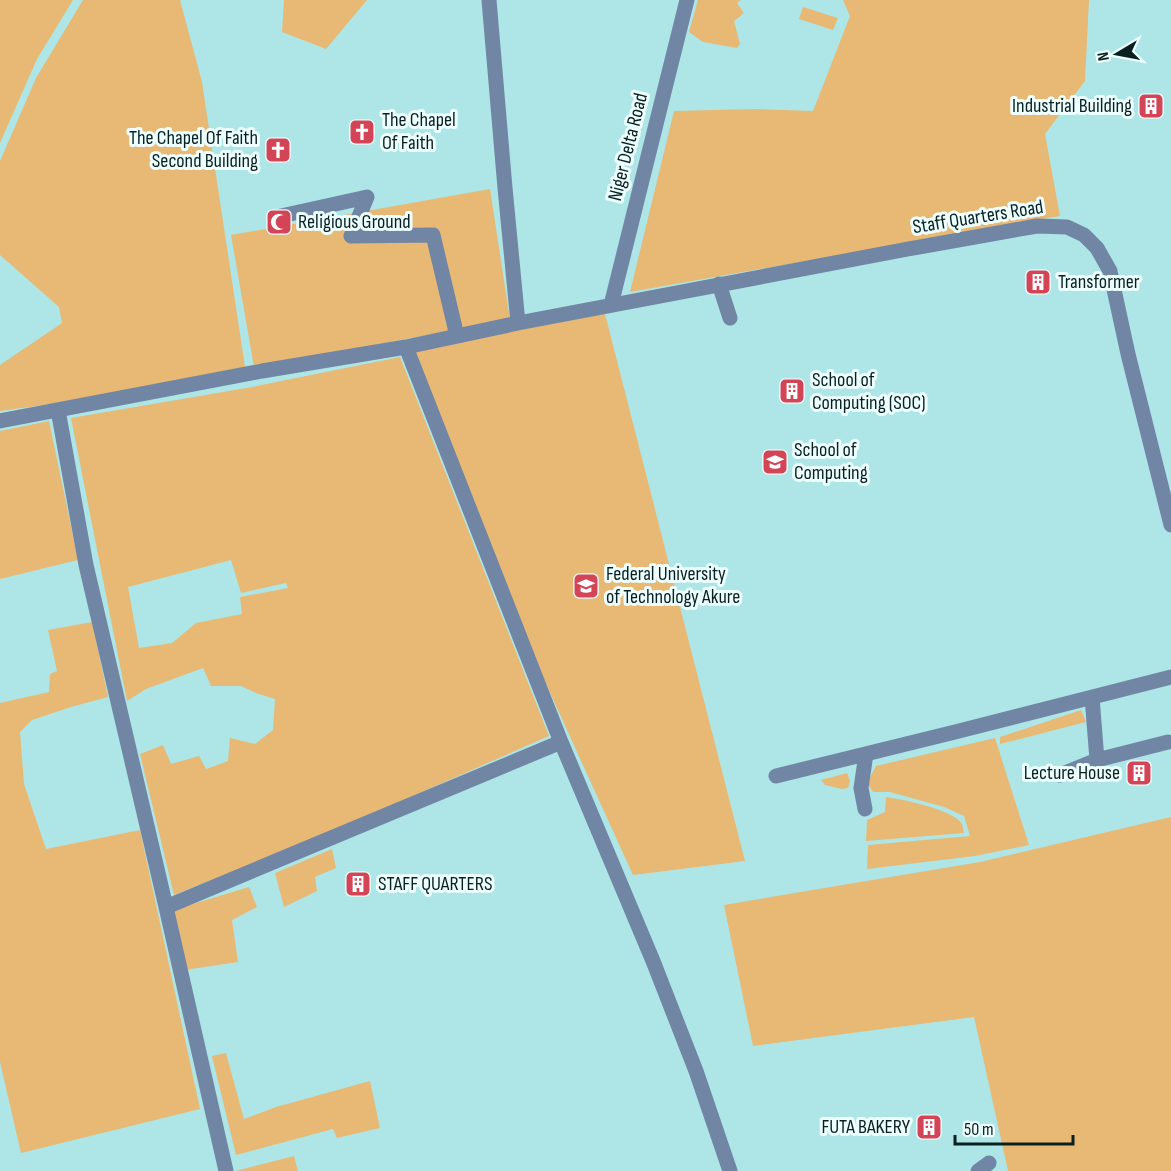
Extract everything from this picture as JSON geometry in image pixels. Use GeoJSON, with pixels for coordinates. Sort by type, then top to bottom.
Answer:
{"type":"FeatureCollection","features":[{"type":"Feature","properties":{"kind":"street"},"geometry":{"type":"LineString","coordinates":[[489,0],[518,323]]}},
{"type":"Feature","properties":{"kind":"street","name":"Niger Delta Road"},"geometry":{"type":"LineString","coordinates":[[611,305],[687,0]]}},
{"type":"Feature","properties":{"kind":"street"},"geometry":{"type":"LineString","coordinates":[[281,216],[367,197],[351,236],[433,235],[457,336]]}},
{"type":"Feature","properties":{"kind":"street","name":"Staff Quarters Road"},"geometry":{"type":"LineString","coordinates":[[0,421],[262,371],[406,347],[719,284],[1037,225],[1067,227],[1084,235],[1097,248],[1110,271],[1128,354],[1171,525]]}},
{"type":"Feature","properties":{"kind":"street"},"geometry":{"type":"LineString","coordinates":[[719,284],[730,318]]}},
{"type":"Feature","properties":{"kind":"street"},"geometry":{"type":"LineString","coordinates":[[406,347],[561,742],[653,961],[696,1071],[729,1171]]}},
{"type":"Feature","properties":{"kind":"street"},"geometry":{"type":"LineString","coordinates":[[58,410],[86,565],[226,1171]]}},
{"type":"Feature","properties":{"kind":"street"},"geometry":{"type":"LineString","coordinates":[[776,776],[1171,677]]}},
{"type":"Feature","properties":{"kind":"street"},"geometry":{"type":"LineString","coordinates":[[1092,697],[1097,760]]}},
{"type":"Feature","properties":{"kind":"street"},"geometry":{"type":"LineString","coordinates":[[166,907],[561,742]]}},
{"type":"Feature","properties":{"kind":"street"},"geometry":{"type":"LineString","coordinates":[[1060,774],[1097,760],[1168,742]]}},
{"type":"Feature","properties":{"kind":"street"},"geometry":{"type":"LineString","coordinates":[[865,809],[861,788],[866,754]]}},
{"type":"Feature","properties":{"kind":"shaded area"},"geometry":{"type":"Polygon","coordinates":[[[0,0],[73,0],[37,59],[0,143],[0,0]]]}},
{"type":"Feature","properties":{"kind":"shaded area"},"geometry":{"type":"Polygon","coordinates":[[[83,0],[180,0],[202,82],[245,367],[74,401],[0,411],[0,365],[62,323],[59,307],[0,255],[0,161],[36,78],[83,0]]]}},
{"type":"Feature","properties":{"kind":"shaded area"},"geometry":{"type":"Polygon","coordinates":[[[284,0],[367,0],[326,49],[282,32],[284,0]]]}},
{"type":"Feature","properties":{"kind":"shaded area"},"geometry":{"type":"Polygon","coordinates":[[[698,0],[741,0],[737,3],[744,13],[734,21],[740,44],[737,48],[703,42],[689,32],[698,0]]]}},
{"type":"Feature","properties":{"kind":"shaded area"},"geometry":{"type":"Polygon","coordinates":[[[843,0],[1089,0],[1085,81],[1045,134],[1060,216],[630,292],[674,111],[753,109],[813,111],[850,16],[843,0]]]}},
{"type":"Feature","properties":{"kind":"shaded area"},"geometry":{"type":"Polygon","coordinates":[[[803,7],[838,18],[833,30],[799,19],[803,7]]]}},
{"type":"Feature","properties":{"kind":"shaded area"},"geometry":{"type":"Polygon","coordinates":[[[490,189],[510,320],[254,367],[231,235],[490,189]]]}},
{"type":"Feature","properties":{"kind":"shaded area"},"geometry":{"type":"Polygon","coordinates":[[[603,306],[745,861],[633,875],[486,552],[407,350],[603,306]]]}},
{"type":"Feature","properties":{"kind":"shaded area"},"geometry":{"type":"Polygon","coordinates":[[[400,357],[549,736],[331,832],[174,895],[140,754],[163,745],[171,764],[199,756],[206,769],[228,761],[230,738],[255,744],[273,730],[275,699],[241,686],[211,686],[203,668],[146,689],[127,701],[71,418],[252,387],[400,357]],[[231,560],[128,587],[139,648],[172,643],[196,623],[242,614],[240,597],[288,588],[286,583],[241,593],[231,560]]]}},
{"type":"Feature","properties":{"kind":"shaded area"},"geometry":{"type":"Polygon","coordinates":[[[49,421],[78,560],[0,579],[0,431],[49,421]]]}},
{"type":"Feature","properties":{"kind":"shaded area"},"geometry":{"type":"Polygon","coordinates":[[[92,622],[108,697],[32,720],[20,732],[24,784],[46,849],[140,830],[200,1109],[21,1153],[0,1062],[0,703],[49,692],[50,674],[57,671],[48,630],[92,622]]]}},
{"type":"Feature","properties":{"kind":"shaded area"},"geometry":{"type":"Polygon","coordinates":[[[1081,710],[1086,722],[1000,744],[1000,737],[1081,710]]]}},
{"type":"Feature","properties":{"kind":"shaded area"},"geometry":{"type":"Polygon","coordinates":[[[995,738],[1029,845],[975,856],[867,869],[868,845],[970,836],[964,816],[944,807],[890,792],[873,792],[867,783],[876,766],[995,738]]]}},
{"type":"Feature","properties":{"kind":"shaded area"},"geometry":{"type":"Polygon","coordinates":[[[847,773],[850,781],[848,788],[825,785],[821,780],[847,773]]]}},
{"type":"Feature","properties":{"kind":"shaded area"},"geometry":{"type":"Polygon","coordinates":[[[886,797],[927,806],[949,814],[962,824],[964,833],[866,841],[867,820],[885,812],[886,797]]]}},
{"type":"Feature","properties":{"kind":"shaded area"},"geometry":{"type":"Polygon","coordinates":[[[1171,817],[1171,1171],[1008,1171],[974,1017],[753,1046],[724,905],[980,862],[1171,817]]]}},
{"type":"Feature","properties":{"kind":"shaded area"},"geometry":{"type":"Polygon","coordinates":[[[332,849],[336,868],[315,877],[317,891],[284,907],[275,873],[332,849]]]}},
{"type":"Feature","properties":{"kind":"shaded area"},"geometry":{"type":"Polygon","coordinates":[[[249,887],[257,907],[232,920],[238,962],[185,970],[173,910],[249,887]]]}},
{"type":"Feature","properties":{"kind":"shaded area"},"geometry":{"type":"Polygon","coordinates":[[[226,1053],[244,1119],[276,1107],[370,1081],[380,1128],[337,1138],[333,1129],[236,1155],[212,1056],[226,1053]]]}},
{"type":"Feature","properties":{"kind":"shaded area"},"geometry":{"type":"Polygon","coordinates":[[[294,1156],[298,1171],[235,1171],[294,1156]]]}},
{"type":"Feature","properties":{"kind":"place","name":"Industrial Building"},"geometry":{"type":"Point","coordinates":[1151,106]}},
{"type":"Feature","properties":{"kind":"place","name":"The Chapel Of Faith"},"geometry":{"type":"Point","coordinates":[362,132]}},
{"type":"Feature","properties":{"kind":"place","name":"The Chapel Of Faith Second Building"},"geometry":{"type":"Point","coordinates":[278,150]}},
{"type":"Feature","properties":{"kind":"place","name":"Religious Ground"},"geometry":{"type":"Point","coordinates":[279,222]}},
{"type":"Feature","properties":{"kind":"place","name":"Transformer"},"geometry":{"type":"Point","coordinates":[1038,282]}},
{"type":"Feature","properties":{"kind":"place","name":"School of Computing (SOC)"},"geometry":{"type":"Point","coordinates":[792,391]}},
{"type":"Feature","properties":{"kind":"place","name":"School of Computing"},"geometry":{"type":"Point","coordinates":[775,462]}},
{"type":"Feature","properties":{"kind":"place","name":"Federal University of Technology Akure"},"geometry":{"type":"Point","coordinates":[586,586]}},
{"type":"Feature","properties":{"kind":"place","name":"Lecture House"},"geometry":{"type":"Point","coordinates":[1139,773]}},
{"type":"Feature","properties":{"kind":"place","name":"STAFF QUARTERS"},"geometry":{"type":"Point","coordinates":[358,884]}},
{"type":"Feature","properties":{"kind":"place","name":"FUTA BAKERY"},"geometry":{"type":"Point","coordinates":[929,1127]}}]}
